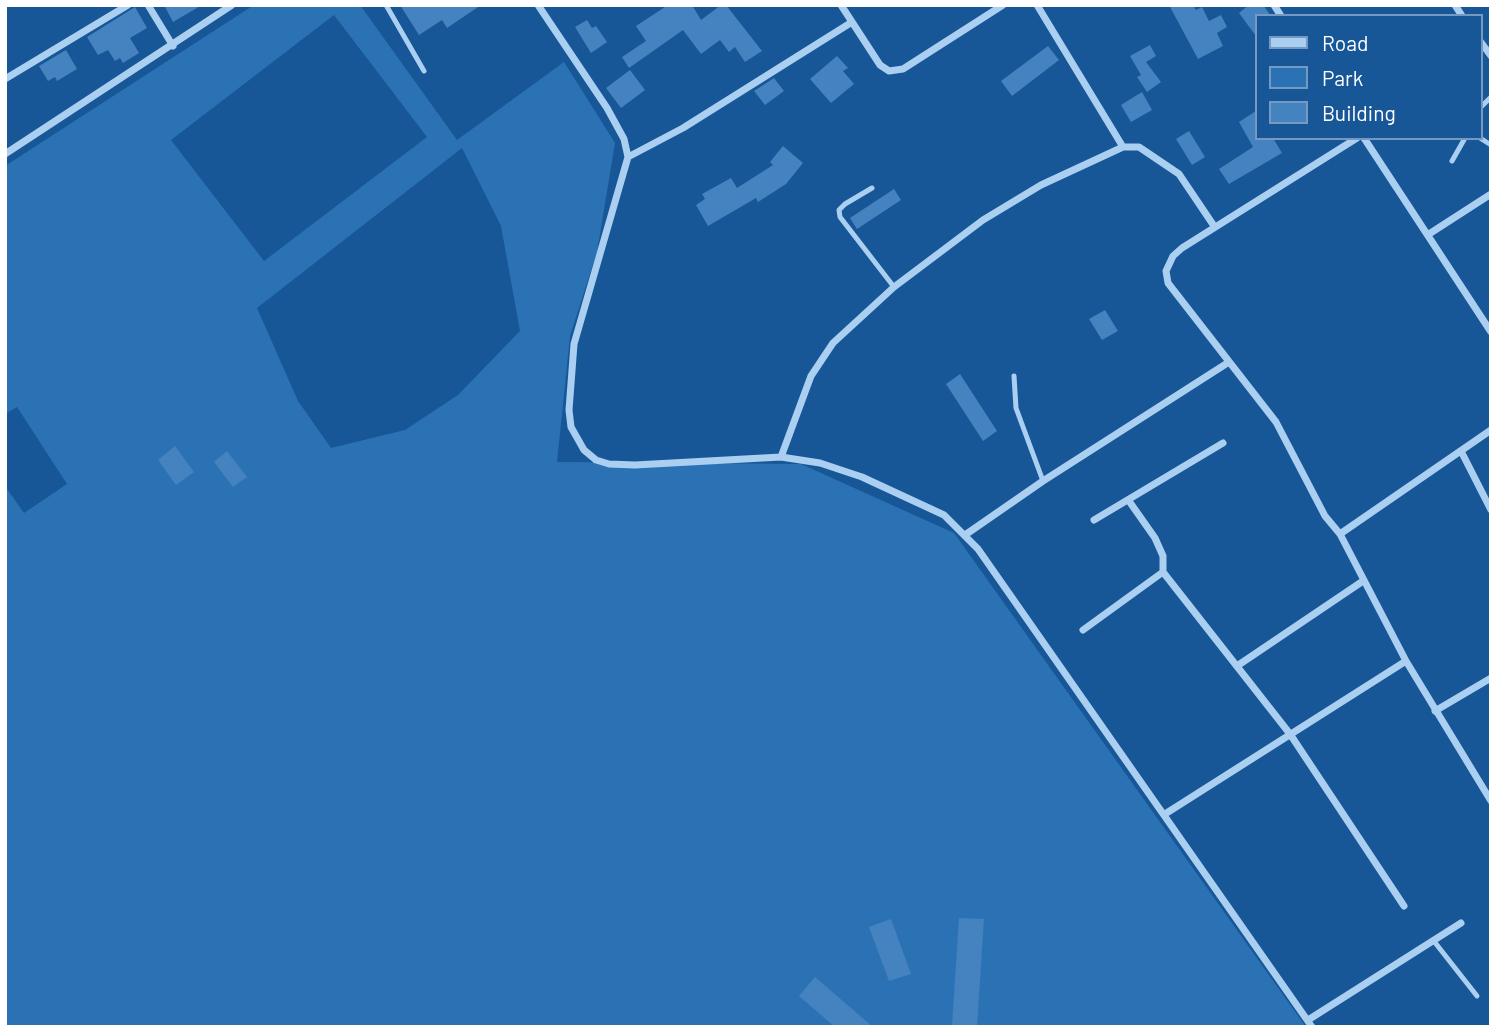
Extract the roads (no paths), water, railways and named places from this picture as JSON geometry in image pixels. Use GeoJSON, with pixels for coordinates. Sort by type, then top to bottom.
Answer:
{"type":"FeatureCollection","features":[{"type":"Feature","properties":{"kind":"street"},"geometry":{"type":"LineString","coordinates":[[5,79],[128,5]]}},
{"type":"Feature","properties":{"kind":"street"},"geometry":{"type":"LineString","coordinates":[[148,5],[173,46]]}},
{"type":"Feature","properties":{"kind":"street"},"geometry":{"type":"LineString","coordinates":[[5,154],[232,5]]}},
{"type":"Feature","properties":{"kind":"street"},"geometry":{"type":"LineString","coordinates":[[538,5],[607,108],[624,139],[628,157],[574,344],[569,410],[576,439],[596,460],[609,464],[635,465],[780,457],[820,463],[917,500],[944,515],[978,549],[1310,1024],[1461,923]]}},
{"type":"Feature","properties":{"kind":"street"},"geometry":{"type":"LineString","coordinates":[[841,5],[880,65],[889,71],[903,69],[1003,5]]}},
{"type":"Feature","properties":{"kind":"street"},"geometry":{"type":"LineString","coordinates":[[1037,5],[1123,147]]}},
{"type":"Feature","properties":{"kind":"street"},"geometry":{"type":"LineString","coordinates":[[628,157],[682,128],[852,22]]}},
{"type":"Feature","properties":{"kind":"street"},"geometry":{"type":"LineString","coordinates":[[1354,140],[1214,226],[1173,256],[1166,271],[1168,283],[1276,422],[1325,516],[1340,534],[1406,661],[1491,801]]}},
{"type":"Feature","properties":{"kind":"street"},"geometry":{"type":"LineString","coordinates":[[1365,140],[1491,332]]}},
{"type":"Feature","properties":{"kind":"street"},"geometry":{"type":"LineString","coordinates":[[780,457],[811,376],[833,343],[894,287],[1014,200],[1123,147],[1139,147],[1179,174],[1214,226]]}},
{"type":"Feature","properties":{"kind":"street"},"geometry":{"type":"LineString","coordinates":[[1429,234],[1491,194]]}},
{"type":"Feature","properties":{"kind":"street"},"geometry":{"type":"LineString","coordinates":[[965,535],[1043,481],[1229,362]]}},
{"type":"Feature","properties":{"kind":"street"},"geometry":{"type":"LineString","coordinates":[[1340,534],[1491,430]]}},
{"type":"Feature","properties":{"kind":"street"},"geometry":{"type":"LineString","coordinates":[[1094,520],[1223,443]]}},
{"type":"Feature","properties":{"kind":"street"},"geometry":{"type":"LineString","coordinates":[[1461,451],[1491,510]]}},
{"type":"Feature","properties":{"kind":"street"},"geometry":{"type":"LineString","coordinates":[[1129,501],[1155,538],[1163,556],[1163,572],[1290,734],[1404,906]]}},
{"type":"Feature","properties":{"kind":"street"},"geometry":{"type":"LineString","coordinates":[[1083,630],[1163,572]]}},
{"type":"Feature","properties":{"kind":"street"},"geometry":{"type":"LineString","coordinates":[[1237,666],[1363,581]]}},
{"type":"Feature","properties":{"kind":"street"},"geometry":{"type":"LineString","coordinates":[[1165,814],[1406,661]]}},
{"type":"Feature","properties":{"kind":"street"},"geometry":{"type":"LineString","coordinates":[[1435,711],[1491,678]]}},
{"type":"Feature","properties":{"kind":"lane"},"geometry":{"type":"LineString","coordinates":[[386,5],[424,71]]}},
{"type":"Feature","properties":{"kind":"lane"},"geometry":{"type":"LineString","coordinates":[[1452,161],[1464,140]]}},
{"type":"Feature","properties":{"kind":"lane"},"geometry":{"type":"LineString","coordinates":[[872,188],[845,204],[839,210],[840,217],[894,287]]}},
{"type":"Feature","properties":{"kind":"lane"},"geometry":{"type":"LineString","coordinates":[[1014,376],[1016,408],[1043,481]]}},
{"type":"Feature","properties":{"kind":"lane"},"geometry":{"type":"LineString","coordinates":[[1433,940],[1477,996]]}}]}
